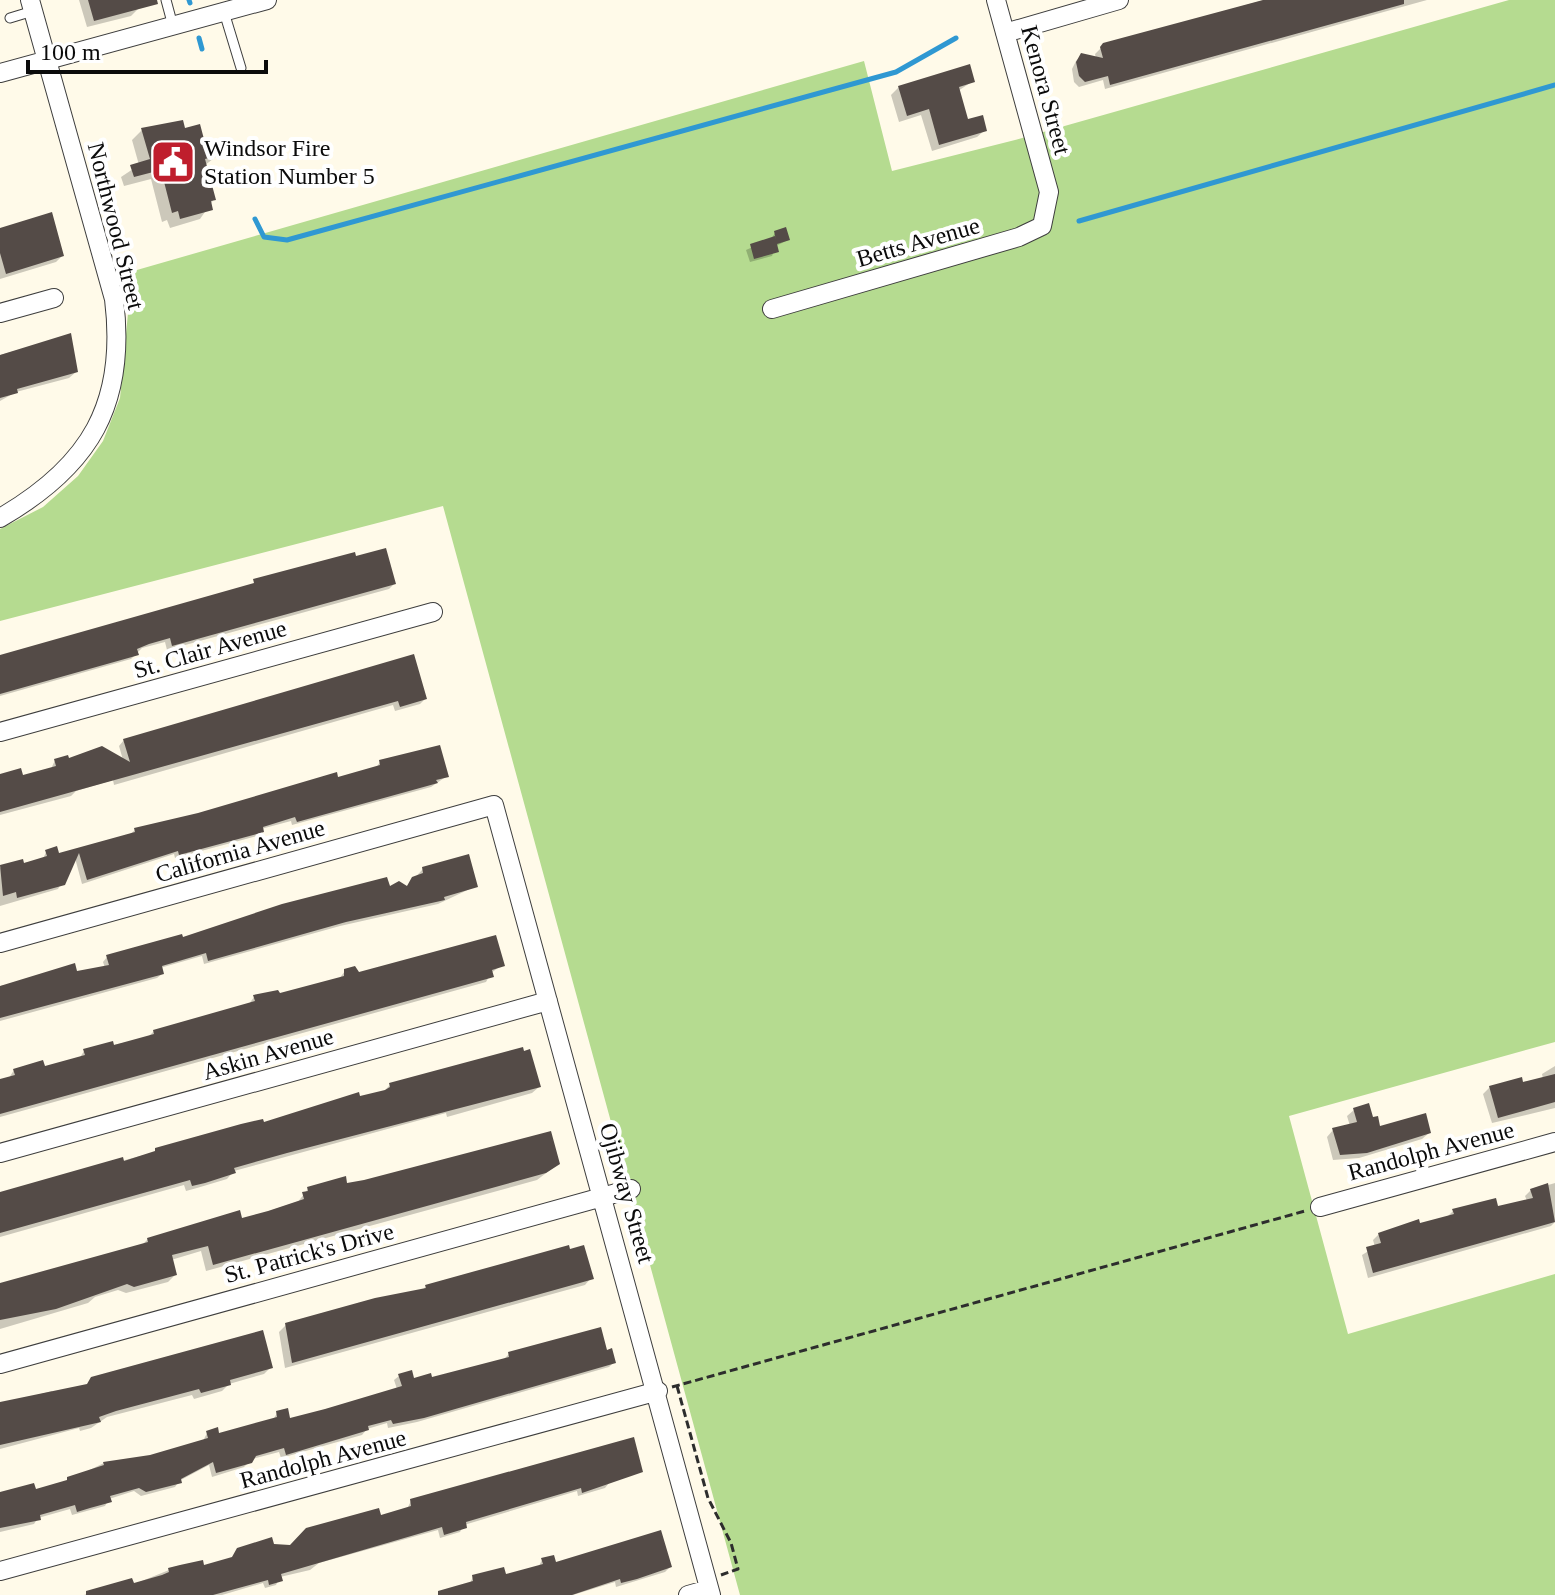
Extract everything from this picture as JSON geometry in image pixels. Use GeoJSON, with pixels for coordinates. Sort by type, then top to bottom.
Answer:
{"type":"FeatureCollection","features":[{"type":"Feature","properties":{"kind":"street"},"geometry":{"type":"LineString","coordinates":[[0,73],[267,0]]}},
{"type":"Feature","properties":{"kind":"street","name":"Kenora Street"},"geometry":{"type":"LineString","coordinates":[[996,0],[1049,192]]}},
{"type":"Feature","properties":{"kind":"street"},"geometry":{"type":"LineString","coordinates":[[1005,33],[1119,0]]}},
{"type":"Feature","properties":{"kind":"street","name":"Northwood Street"},"geometry":{"type":"LineString","coordinates":[[0,518],[58,479],[83,450],[108,399],[116,368],[119,337],[114,299],[32,3]]}},
{"type":"Feature","properties":{"kind":"street","name":"Betts Avenue"},"geometry":{"type":"LineString","coordinates":[[772,309],[1019,237],[1042,226],[1049,192]]}},
{"type":"Feature","properties":{"kind":"street"},"geometry":{"type":"LineString","coordinates":[[0,313],[54,298]]}},
{"type":"Feature","properties":{"kind":"street","name":"St. Clair Avenue"},"geometry":{"type":"LineString","coordinates":[[0,732],[433,612]]}},
{"type":"Feature","properties":{"kind":"street","name":"California Avenue"},"geometry":{"type":"LineString","coordinates":[[0,943],[494,805]]}},
{"type":"Feature","properties":{"kind":"street","name":"Ojibway Street"},"geometry":{"type":"LineString","coordinates":[[494,805],[603,1197],[663,1390],[713,1586]]}},
{"type":"Feature","properties":{"kind":"street","name":"Askin Avenue"},"geometry":{"type":"LineString","coordinates":[[0,1153],[548,1001]]}},
{"type":"Feature","properties":{"kind":"street","name":"Randolph Avenue"},"geometry":{"type":"LineString","coordinates":[[1317,1208],[1555,1142]]}},
{"type":"Feature","properties":{"kind":"street","name":"St. Patrick's Drive"},"geometry":{"type":"LineString","coordinates":[[0,1364],[631,1189]]}},
{"type":"Feature","properties":{"kind":"street","name":"Randolph Avenue"},"geometry":{"type":"LineString","coordinates":[[0,1571],[663,1390]]}},
{"type":"Feature","properties":{"kind":"street"},"geometry":{"type":"LineString","coordinates":[[688,1595],[713,1586]]}},
{"type":"Feature","properties":{"kind":"lane"},"geometry":{"type":"LineString","coordinates":[[166,0],[173,26]]}},
{"type":"Feature","properties":{"kind":"lane"},"geometry":{"type":"LineString","coordinates":[[10,18],[32,3]]}},
{"type":"Feature","properties":{"kind":"lane"},"geometry":{"type":"LineString","coordinates":[[224,12],[241,68]]}},
{"type":"Feature","properties":{"kind":"path"},"geometry":{"type":"LineString","coordinates":[[663,1390],[1317,1208]]}},
{"type":"Feature","properties":{"kind":"path"},"geometry":{"type":"LineString","coordinates":[[677,1386],[708,1498],[731,1543],[738,1569],[713,1586]]}},
{"type":"Feature","properties":{"kind":"green space"},"geometry":{"type":"Polygon","coordinates":[[[1509,0],[1555,0],[1555,1042],[1289,1116],[1348,1334],[1555,1274],[1555,1595],[740,1595],[443,506],[0,621],[0,529],[43,507],[78,476],[103,441],[120,398],[128,313],[116,276],[864,61],[892,171],[1015,140],[1509,0]]]}},
{"type":"Feature","properties":{"kind":"building"},"geometry":{"type":"Polygon","coordinates":[[[88,0],[157,0],[158,4],[94,21],[88,0]]]}},
{"type":"Feature","properties":{"kind":"building"},"geometry":{"type":"Polygon","coordinates":[[[1263,0],[1404,0],[1404,4],[1110,85],[1108,76],[1085,82],[1079,76],[1076,62],[1081,53],[1103,58],[1100,47],[1103,43],[1263,0]]]}},
{"type":"Feature","properties":{"kind":"building"},"geometry":{"type":"Polygon","coordinates":[[[970,64],[975,82],[959,87],[968,119],[983,115],[987,131],[939,145],[929,109],[907,116],[898,86],[970,64]]]}},
{"type":"Feature","properties":{"kind":"building","name":"Windsor Fire Station Number 5"},"geometry":{"type":"Polygon","coordinates":[[[183,120],[185,128],[200,124],[205,143],[219,139],[223,154],[205,159],[216,200],[211,201],[213,210],[180,219],[178,211],[172,213],[161,170],[134,177],[130,165],[150,159],[141,128],[183,120]]]}},
{"type":"Feature","properties":{"kind":"building"},"geometry":{"type":"Polygon","coordinates":[[[52,212],[64,256],[6,274],[0,253],[0,228],[52,212]]]}},
{"type":"Feature","properties":{"kind":"building"},"geometry":{"type":"Polygon","coordinates":[[[786,227],[790,240],[777,244],[779,252],[754,259],[750,244],[775,236],[776,240],[774,231],[786,227]]]}},
{"type":"Feature","properties":{"kind":"building"},"geometry":{"type":"Polygon","coordinates":[[[71,333],[78,372],[17,389],[18,393],[0,398],[0,355],[71,333]]]}},
{"type":"Feature","properties":{"kind":"building"},"geometry":{"type":"Polygon","coordinates":[[[386,548],[396,584],[172,646],[170,638],[137,649],[139,655],[0,694],[0,655],[254,583],[253,579],[355,552],[356,556],[386,548]]]}},
{"type":"Feature","properties":{"kind":"building"},"geometry":{"type":"Polygon","coordinates":[[[414,654],[427,699],[400,707],[398,701],[0,812],[0,774],[21,768],[23,775],[56,766],[54,759],[68,755],[69,758],[102,746],[130,762],[123,739],[414,654]]]}},
{"type":"Feature","properties":{"kind":"building"},"geometry":{"type":"Polygon","coordinates":[[[440,745],[449,777],[436,780],[438,783],[297,822],[295,817],[263,827],[264,832],[179,855],[178,851],[87,880],[79,853],[65,885],[17,898],[16,892],[3,896],[0,865],[23,859],[24,863],[47,856],[45,850],[57,846],[59,853],[135,832],[134,828],[198,813],[337,772],[338,777],[380,765],[379,760],[440,745]]]}},
{"type":"Feature","properties":{"kind":"building"},"geometry":{"type":"Polygon","coordinates":[[[469,854],[478,887],[444,897],[445,900],[346,922],[208,961],[206,953],[162,966],[164,974],[0,1018],[0,986],[75,963],[77,971],[109,965],[106,955],[182,934],[183,937],[282,904],[387,877],[390,886],[399,881],[407,886],[412,877],[423,873],[422,867],[469,854]]]}},
{"type":"Feature","properties":{"kind":"building"},"geometry":{"type":"Polygon","coordinates":[[[496,935],[505,966],[492,970],[494,977],[0,1114],[0,1079],[15,1075],[13,1069],[43,1060],[45,1066],[85,1055],[83,1049],[113,1041],[114,1045],[154,1034],[153,1030],[255,1001],[253,995],[278,990],[280,993],[344,976],[344,969],[355,966],[359,972],[496,935]]]}},
{"type":"Feature","properties":{"kind":"building"},"geometry":{"type":"Polygon","coordinates":[[[523,1047],[524,1051],[530,1049],[541,1087],[234,1168],[236,1173],[205,1183],[192,1186],[190,1180],[0,1233],[0,1192],[123,1157],[124,1161],[155,1151],[155,1148],[241,1124],[263,1119],[264,1122],[359,1092],[360,1096],[385,1090],[390,1087],[389,1083],[523,1047]]]}},
{"type":"Feature","properties":{"kind":"building"},"geometry":{"type":"Polygon","coordinates":[[[1555,1074],[1555,1102],[1498,1118],[1489,1086],[1522,1077],[1523,1082],[1555,1074]]]}},
{"type":"Feature","properties":{"kind":"building"},"geometry":{"type":"Polygon","coordinates":[[[1369,1103],[1373,1117],[1378,1116],[1380,1126],[1426,1113],[1431,1133],[1367,1153],[1340,1155],[1332,1128],[1357,1122],[1353,1108],[1369,1103]]]}},
{"type":"Feature","properties":{"kind":"building"},"geometry":{"type":"Polygon","coordinates":[[[551,1131],[560,1164],[546,1173],[213,1265],[208,1246],[172,1255],[177,1275],[134,1287],[127,1284],[56,1309],[0,1320],[0,1283],[148,1242],[147,1238],[240,1210],[242,1218],[268,1211],[304,1199],[302,1192],[308,1191],[307,1187],[346,1176],[347,1183],[364,1180],[551,1131]]]}},
{"type":"Feature","properties":{"kind":"building"},"geometry":{"type":"Polygon","coordinates":[[[1548,1183],[1555,1222],[1373,1273],[1366,1247],[1381,1243],[1378,1233],[1419,1219],[1420,1223],[1454,1214],[1452,1209],[1496,1198],[1498,1206],[1533,1198],[1530,1189],[1548,1183]]]}},
{"type":"Feature","properties":{"kind":"building"},"geometry":{"type":"Polygon","coordinates":[[[569,1245],[570,1249],[584,1245],[594,1279],[292,1363],[285,1323],[375,1298],[426,1288],[425,1285],[569,1245]]]}},
{"type":"Feature","properties":{"kind":"building"},"geometry":{"type":"Polygon","coordinates":[[[601,1327],[607,1350],[612,1348],[616,1363],[424,1418],[393,1424],[391,1420],[368,1426],[369,1430],[286,1455],[284,1448],[256,1456],[252,1463],[216,1473],[213,1462],[181,1479],[182,1483],[146,1492],[139,1488],[110,1496],[112,1502],[77,1512],[75,1505],[40,1515],[41,1520],[0,1528],[0,1492],[34,1483],[36,1489],[67,1480],[67,1477],[104,1465],[103,1462],[150,1455],[208,1438],[206,1431],[218,1427],[219,1433],[277,1417],[276,1411],[288,1408],[290,1418],[325,1409],[402,1386],[398,1374],[412,1370],[414,1378],[431,1373],[432,1377],[509,1357],[508,1352],[601,1327]]]}},
{"type":"Feature","properties":{"kind":"building"},"geometry":{"type":"Polygon","coordinates":[[[263,1330],[273,1368],[230,1380],[231,1385],[201,1393],[199,1389],[116,1411],[99,1417],[101,1422],[0,1445],[0,1402],[87,1384],[91,1377],[263,1330]]]}},
{"type":"Feature","properties":{"kind":"building"},"geometry":{"type":"Polygon","coordinates":[[[634,1437],[643,1472],[582,1493],[581,1488],[466,1522],[467,1528],[444,1535],[442,1527],[281,1574],[283,1581],[269,1585],[268,1580],[213,1595],[86,1595],[86,1591],[132,1578],[134,1583],[162,1575],[169,1572],[168,1568],[203,1560],[204,1565],[232,1557],[237,1548],[272,1537],[274,1544],[290,1545],[306,1528],[379,1508],[381,1515],[411,1506],[410,1499],[634,1437]]]}},
{"type":"Feature","properties":{"kind":"building"},"geometry":{"type":"Polygon","coordinates":[[[661,1530],[672,1567],[637,1579],[621,1583],[620,1579],[572,1595],[438,1595],[438,1591],[473,1581],[472,1575],[504,1567],[506,1574],[543,1564],[541,1558],[554,1555],[556,1562],[661,1530]]]}},
{"type":"Feature","properties":{"kind":"waterway"},"geometry":{"type":"LineString","coordinates":[[199,38],[202,49]]}},
{"type":"Feature","properties":{"kind":"waterway"},"geometry":{"type":"LineString","coordinates":[[255,219],[264,237],[287,240],[896,72],[956,38]]}},
{"type":"Feature","properties":{"kind":"waterway"},"geometry":{"type":"LineString","coordinates":[[1079,221],[1555,85]]}},
{"type":"Feature","properties":{"kind":"place","name":"Windsor Fire Station Number 5"},"geometry":{"type":"Point","coordinates":[173,162]}}]}
